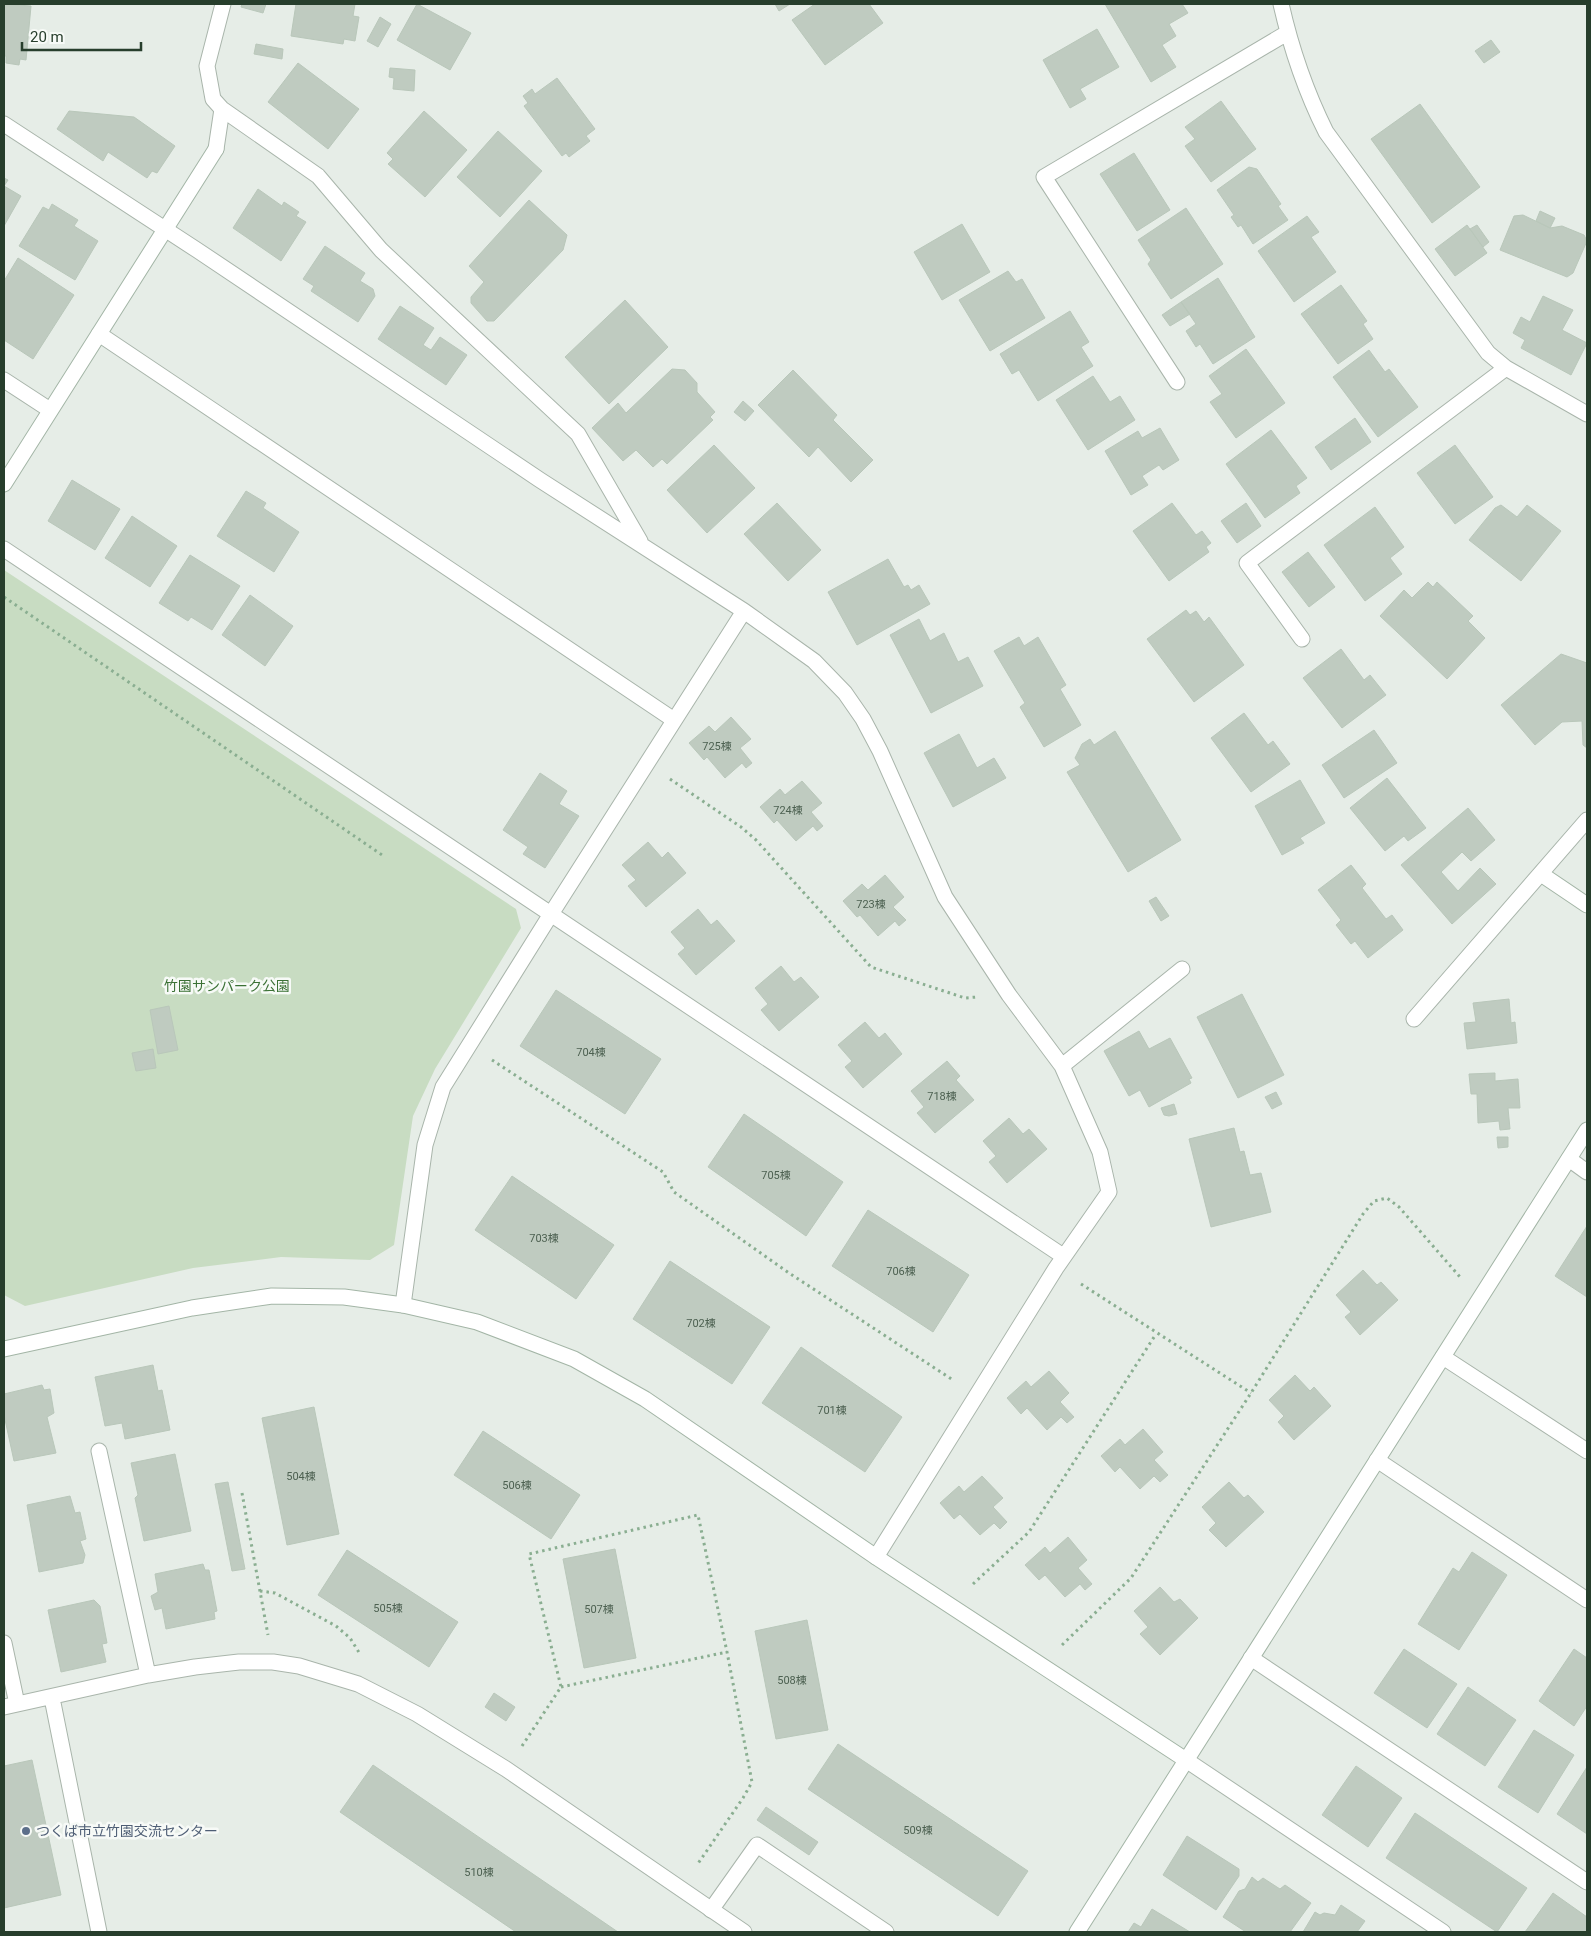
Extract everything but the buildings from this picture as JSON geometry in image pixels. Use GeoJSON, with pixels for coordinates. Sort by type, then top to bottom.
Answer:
{"type":"FeatureCollection","features":[{"type":"Feature","properties":{"kind":"street"},"geometry":{"type":"LineString","coordinates":[[223,4],[208,66],[213,99],[222,109],[282,149],[318,176],[381,250],[578,434],[642,545]]}},
{"type":"Feature","properties":{"kind":"street"},"geometry":{"type":"LineString","coordinates":[[1281,4],[1287,32],[1314,108],[1326,132],[1462,319],[1488,353],[1506,368],[1587,414]]}},
{"type":"Feature","properties":{"kind":"street"},"geometry":{"type":"LineString","coordinates":[[1177,382],[1044,177],[1287,32]]}},
{"type":"Feature","properties":{"kind":"street"},"geometry":{"type":"LineString","coordinates":[[4,484],[216,149],[222,109]]}},
{"type":"Feature","properties":{"kind":"street"},"geometry":{"type":"LineString","coordinates":[[4,124],[165,229],[540,480],[744,611],[814,661],[845,693],[863,719],[880,751],[945,897],[1009,995],[1062,1066],[1100,1152],[1108,1192],[1060,1262],[876,1556]]}},
{"type":"Feature","properties":{"kind":"street"},"geometry":{"type":"LineString","coordinates":[[99,334],[674,720]]}},
{"type":"Feature","properties":{"kind":"street"},"geometry":{"type":"LineString","coordinates":[[1302,639],[1247,563],[1506,368]]}},
{"type":"Feature","properties":{"kind":"street"},"geometry":{"type":"LineString","coordinates":[[4,380],[50,410]]}},
{"type":"Feature","properties":{"kind":"street"},"geometry":{"type":"LineString","coordinates":[[4,548],[550,914],[1060,1262]]}},
{"type":"Feature","properties":{"kind":"street"},"geometry":{"type":"LineString","coordinates":[[403,1305],[425,1145],[443,1087],[550,914],[744,611]]}},
{"type":"Feature","properties":{"kind":"street"},"geometry":{"type":"LineString","coordinates":[[1414,1019],[1587,820]]}},
{"type":"Feature","properties":{"kind":"street"},"geometry":{"type":"LineString","coordinates":[[1541,874],[1587,905]]}},
{"type":"Feature","properties":{"kind":"street"},"geometry":{"type":"LineString","coordinates":[[1062,1066],[1182,969]]}},
{"type":"Feature","properties":{"kind":"street"},"geometry":{"type":"LineString","coordinates":[[1077,1932],[1587,1130]]}},
{"type":"Feature","properties":{"kind":"street"},"geometry":{"type":"LineString","coordinates":[[1569,1159],[1587,1172]]}},
{"type":"Feature","properties":{"kind":"street"},"geometry":{"type":"LineString","coordinates":[[4,1349],[192,1308],[272,1296],[344,1297],[403,1305],[477,1322],[574,1359],[646,1400],[876,1556],[1443,1932]]}},
{"type":"Feature","properties":{"kind":"street"},"geometry":{"type":"LineString","coordinates":[[1443,1357],[1587,1451]]}},
{"type":"Feature","properties":{"kind":"street"},"geometry":{"type":"LineString","coordinates":[[99,1451],[148,1675]]}},
{"type":"Feature","properties":{"kind":"street"},"geometry":{"type":"LineString","coordinates":[[1377,1460],[1587,1600]]}},
{"type":"Feature","properties":{"kind":"street"},"geometry":{"type":"LineString","coordinates":[[4,1643],[11,1706],[148,1675],[239,1662],[273,1662],[299,1666],[358,1684],[417,1714],[506,1769],[744,1932]]}},
{"type":"Feature","properties":{"kind":"street"},"geometry":{"type":"LineString","coordinates":[[1251,1658],[1587,1882]]}},
{"type":"Feature","properties":{"kind":"street"},"geometry":{"type":"LineString","coordinates":[[52,1698],[99,1932]]}},
{"type":"Feature","properties":{"kind":"street"},"geometry":{"type":"LineString","coordinates":[[711,1910],[758,1845],[886,1932]]}},
{"type":"Feature","properties":{"kind":"path"},"geometry":{"type":"LineString","coordinates":[[4,597],[385,857]]}},
{"type":"Feature","properties":{"kind":"path"},"geometry":{"type":"LineString","coordinates":[[646,764],[741,827],[756,840],[871,968],[965,998],[1009,995]]}},
{"type":"Feature","properties":{"kind":"path"},"geometry":{"type":"LineString","coordinates":[[468,1045],[663,1172],[674,1192],[789,1273],[976,1396]]}},
{"type":"Feature","properties":{"kind":"path"},"geometry":{"type":"LineString","coordinates":[[1062,1645],[1131,1578],[1363,1214],[1374,1201],[1387,1198],[1399,1207],[1460,1277]]}},
{"type":"Feature","properties":{"kind":"path"},"geometry":{"type":"LineString","coordinates":[[1060,1262],[1156,1334],[1250,1393]]}},
{"type":"Feature","properties":{"kind":"path"},"geometry":{"type":"LineString","coordinates":[[973,1584],[1029,1532],[1156,1334]]}},
{"type":"Feature","properties":{"kind":"path"},"geometry":{"type":"LineString","coordinates":[[242,1493],[273,1662]]}},
{"type":"Feature","properties":{"kind":"path"},"geometry":{"type":"LineString","coordinates":[[561,1687],[529,1554],[698,1515],[752,1782],[680,1889]]}},
{"type":"Feature","properties":{"kind":"path"},"geometry":{"type":"LineString","coordinates":[[260,1591],[275,1593],[336,1626],[350,1638],[359,1650],[362,1665],[358,1684]]}},
{"type":"Feature","properties":{"kind":"path"},"geometry":{"type":"LineString","coordinates":[[506,1769],[561,1687],[727,1652]]}},
{"type":"Feature","properties":{"kind":"green space","name":"竹園サンパーク公園"},"geometry":{"type":"Polygon","coordinates":[[[4,570],[516,909],[521,928],[435,1069],[413,1116],[394,1245],[370,1260],[281,1257],[193,1268],[25,1306],[4,1295],[4,570]]]}},
{"type":"Feature","properties":{"kind":"place","name":"つくば市立竹園交流センター"},"geometry":{"type":"Point","coordinates":[26,1831]}}]}
